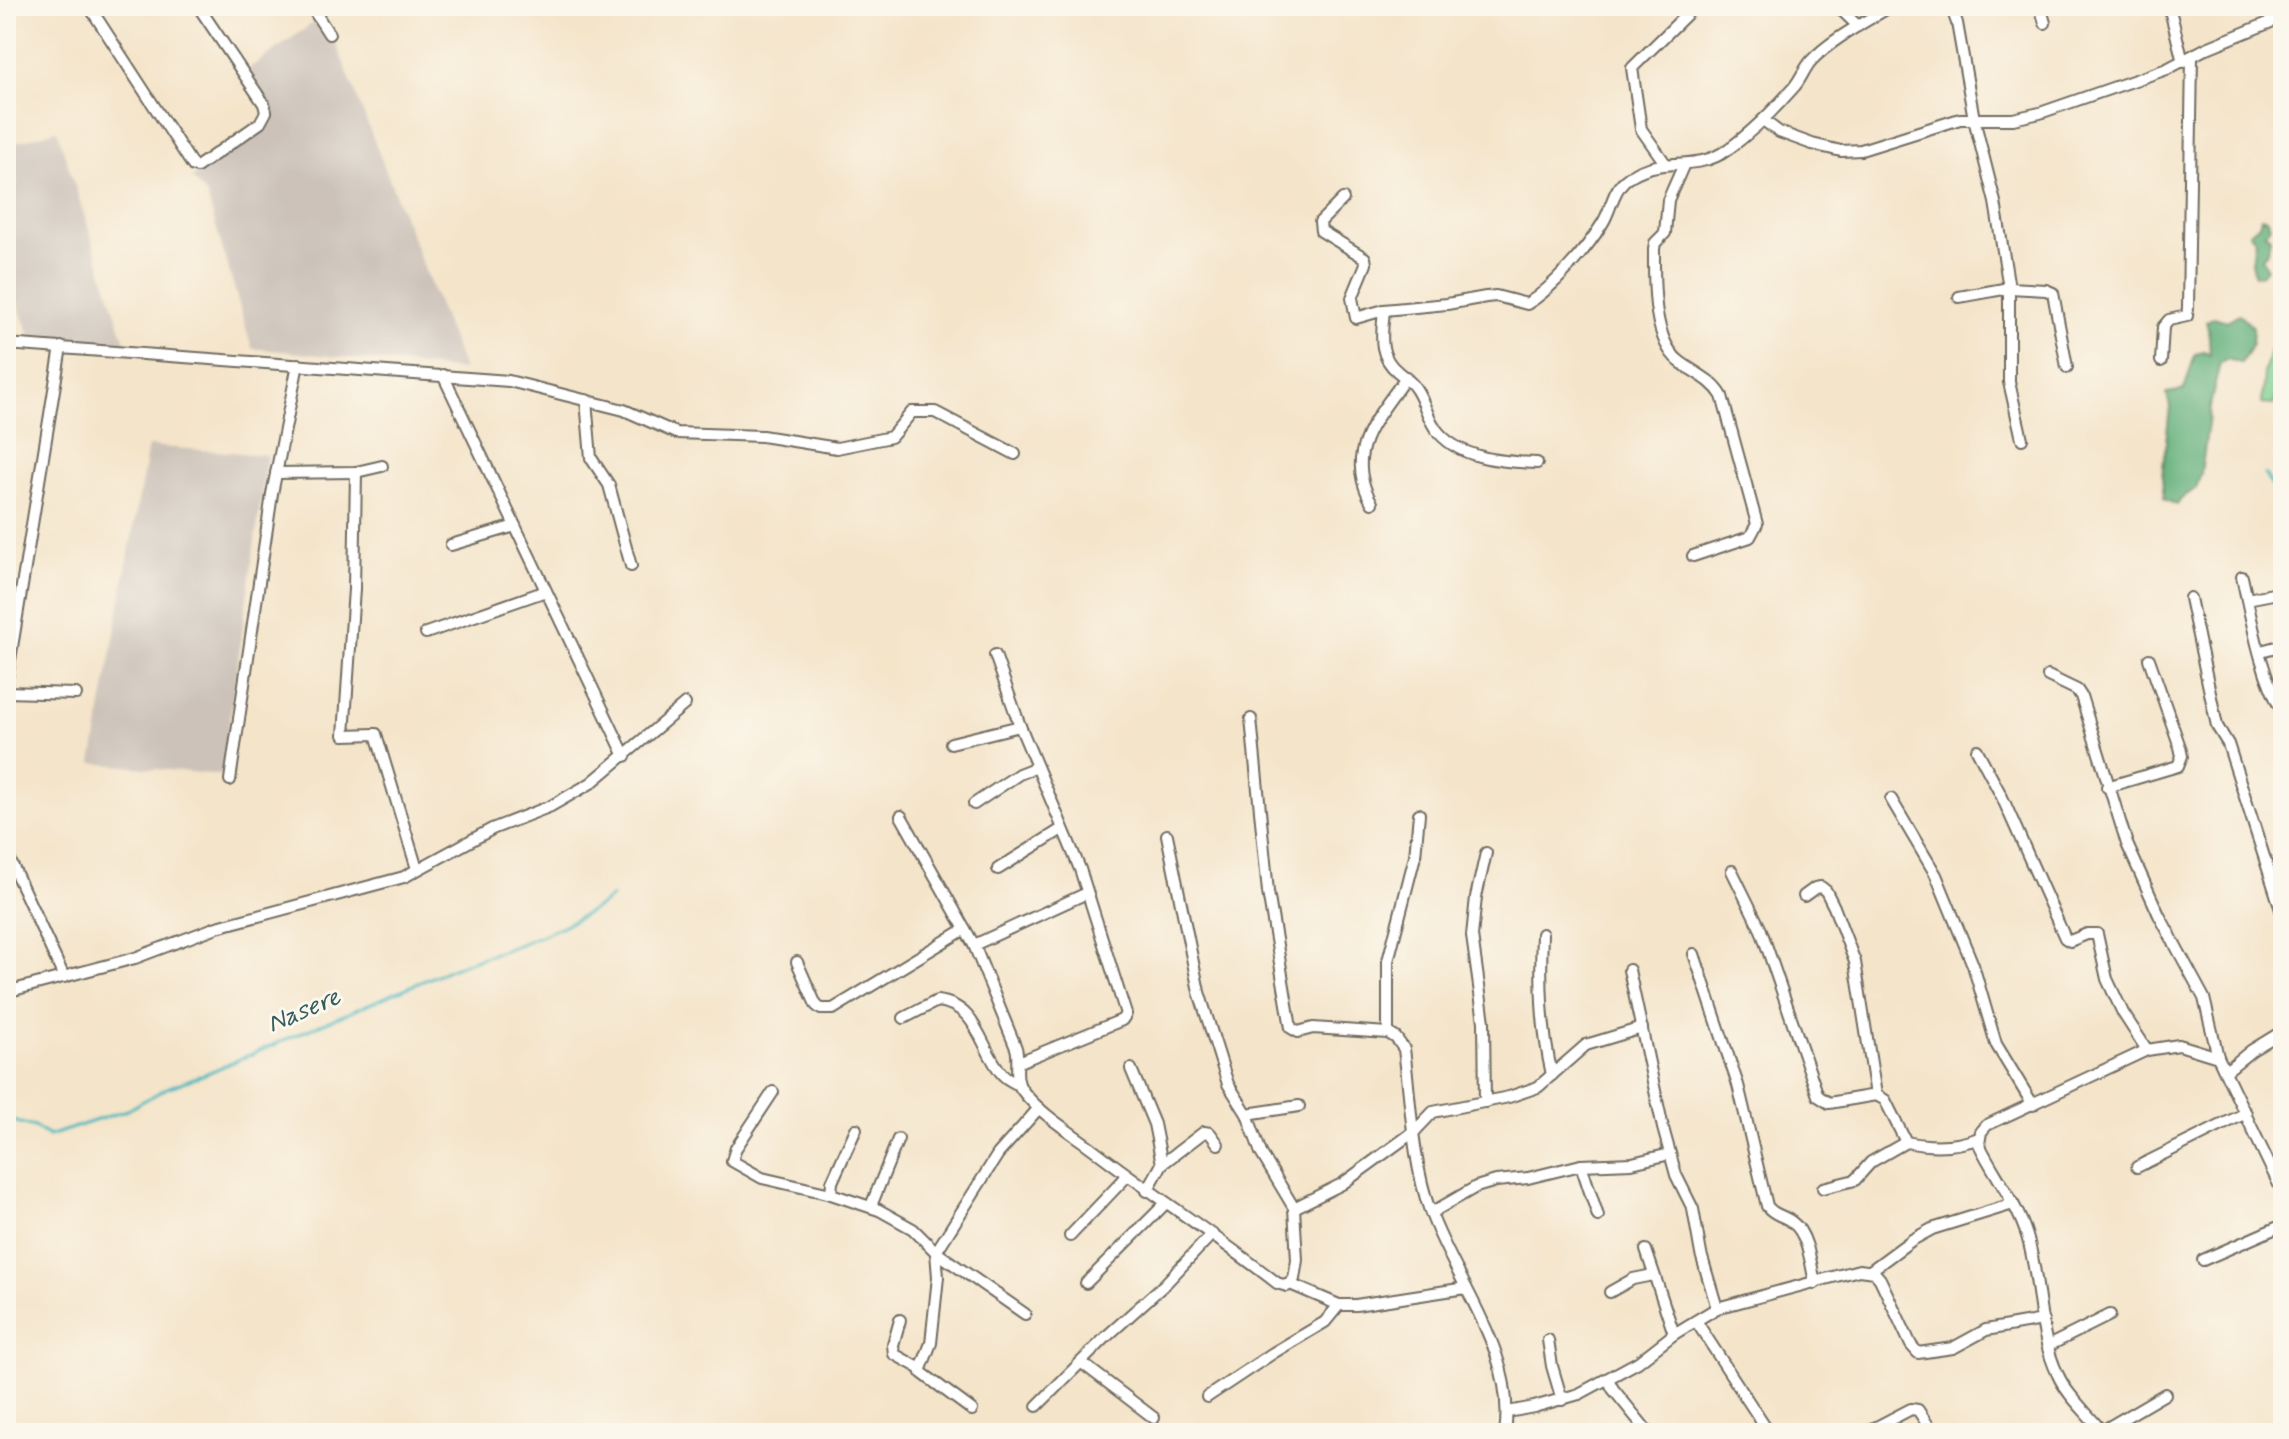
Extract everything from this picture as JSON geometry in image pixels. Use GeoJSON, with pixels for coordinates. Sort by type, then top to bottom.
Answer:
{"type":"FeatureCollection","features":[{"type":"Feature","properties":{"kind":"street"},"geometry":{"type":"LineString","coordinates":[[89,6],[193,166],[197,167],[260,123],[266,112],[264,104],[198,6]]}},
{"type":"Feature","properties":{"kind":"street"},"geometry":{"type":"LineString","coordinates":[[311,6],[329,34]]}},
{"type":"Feature","properties":{"kind":"street"},"geometry":{"type":"LineString","coordinates":[[1837,6],[1858,26]]}},
{"type":"Feature","properties":{"kind":"street"},"geometry":{"type":"LineString","coordinates":[[1343,199],[1320,222],[1321,231],[1365,258],[1366,264],[1352,298],[1356,318],[1384,310],[1496,296],[1527,304],[1561,274],[1587,244],[1604,222],[1617,189],[1623,182],[1665,163],[1684,164],[1713,158],[1763,120],[1797,84],[1814,58],[1891,6]]}},
{"type":"Feature","properties":{"kind":"street"},"geometry":{"type":"LineString","coordinates":[[1951,6],[1995,202],[2009,288],[2009,382],[2022,439]]}},
{"type":"Feature","properties":{"kind":"street"},"geometry":{"type":"LineString","coordinates":[[2040,6],[2045,23]]}},
{"type":"Feature","properties":{"kind":"street"},"geometry":{"type":"LineString","coordinates":[[2161,361],[2163,327],[2169,320],[2187,316],[2188,308],[2188,60],[2169,6]]}},
{"type":"Feature","properties":{"kind":"street"},"geometry":{"type":"LineString","coordinates":[[1665,163],[1641,129],[1632,68],[1691,10]]}},
{"type":"Feature","properties":{"kind":"street"},"geometry":{"type":"LineString","coordinates":[[1763,120],[1797,140],[1841,151],[1879,145],[1943,123],[2024,117],[2188,60],[2207,48],[2283,17]]}},
{"type":"Feature","properties":{"kind":"street"},"geometry":{"type":"LineString","coordinates":[[1684,164],[1668,200],[1665,233],[1655,243],[1658,315],[1668,348],[1674,356],[1709,380],[1722,396],[1757,524],[1750,537],[1693,556]]}},
{"type":"Feature","properties":{"kind":"street"},"geometry":{"type":"LineString","coordinates":[[1959,297],[2009,288],[2053,293],[2067,367]]}},
{"type":"Feature","properties":{"kind":"street"},"geometry":{"type":"LineString","coordinates":[[1384,310],[1382,352],[1419,392],[1436,428],[1450,442],[1478,456],[1537,463]]}},
{"type":"Feature","properties":{"kind":"street"},"geometry":{"type":"LineString","coordinates":[[6,344],[509,381],[624,410],[676,433],[762,436],[837,448],[891,437],[912,412],[935,412],[1015,454]]}},
{"type":"Feature","properties":{"kind":"street"},"geometry":{"type":"LineString","coordinates":[[6,684],[61,347]]}},
{"type":"Feature","properties":{"kind":"street"},"geometry":{"type":"LineString","coordinates":[[230,780],[276,473],[298,364]]}},
{"type":"Feature","properties":{"kind":"street"},"geometry":{"type":"LineString","coordinates":[[443,375],[625,756]]}},
{"type":"Feature","properties":{"kind":"street"},"geometry":{"type":"LineString","coordinates":[[1372,503],[1361,477],[1364,438],[1406,377]]}},
{"type":"Feature","properties":{"kind":"street"},"geometry":{"type":"LineString","coordinates":[[586,400],[591,458],[609,485],[631,566]]}},
{"type":"Feature","properties":{"kind":"street"},"geometry":{"type":"LineString","coordinates":[[276,473],[356,472],[382,466]]}},
{"type":"Feature","properties":{"kind":"street"},"geometry":{"type":"LineString","coordinates":[[356,472],[354,589],[344,735],[376,734],[417,869]]}},
{"type":"Feature","properties":{"kind":"street"},"geometry":{"type":"LineString","coordinates":[[451,545],[515,526]]}},
{"type":"Feature","properties":{"kind":"street"},"geometry":{"type":"LineString","coordinates":[[2242,577],[2273,691],[2283,713]]}},
{"type":"Feature","properties":{"kind":"street"},"geometry":{"type":"LineString","coordinates":[[426,633],[546,591]]}},
{"type":"Feature","properties":{"kind":"street"},"geometry":{"type":"LineString","coordinates":[[2247,599],[2283,592]]}},
{"type":"Feature","properties":{"kind":"street"},"geometry":{"type":"LineString","coordinates":[[2190,598],[2217,726],[2228,744],[2283,916]]}},
{"type":"Feature","properties":{"kind":"street"},"geometry":{"type":"LineString","coordinates":[[2261,651],[2283,645]]}},
{"type":"Feature","properties":{"kind":"street"},"geometry":{"type":"LineString","coordinates":[[995,655],[1020,726],[1080,869],[1126,1017],[1019,1062]]}},
{"type":"Feature","properties":{"kind":"street"},"geometry":{"type":"LineString","coordinates":[[2107,787],[2178,766],[2181,761],[2180,747],[2149,659]]}},
{"type":"Feature","properties":{"kind":"street"},"geometry":{"type":"LineString","coordinates":[[2048,676],[2077,690],[2081,696],[2127,844],[2159,915],[2204,998],[2218,1057],[2283,1193]]}},
{"type":"Feature","properties":{"kind":"street"},"geometry":{"type":"LineString","coordinates":[[6,692],[76,694]]}},
{"type":"Feature","properties":{"kind":"street"},"geometry":{"type":"LineString","coordinates":[[6,992],[135,958],[217,927],[404,877],[492,829],[551,806],[591,783],[685,704]]}},
{"type":"Feature","properties":{"kind":"street"},"geometry":{"type":"LineString","coordinates":[[1251,719],[1268,892],[1291,1028],[1298,1032],[1313,1028],[1388,1033],[1404,1049],[1418,1172],[1431,1213],[1485,1326],[1508,1399],[1505,1433]]}},
{"type":"Feature","properties":{"kind":"street"},"geometry":{"type":"LineString","coordinates":[[951,743],[1020,726]]}},
{"type":"Feature","properties":{"kind":"street"},"geometry":{"type":"LineString","coordinates":[[1977,750],[2002,797],[2065,938],[2070,941],[2087,934],[2097,934],[2107,979],[2123,1013],[2147,1050]]}},
{"type":"Feature","properties":{"kind":"street"},"geometry":{"type":"LineString","coordinates":[[974,804],[1019,774],[1037,767]]}},
{"type":"Feature","properties":{"kind":"street"},"geometry":{"type":"LineString","coordinates":[[1891,799],[1936,875],[1973,965],[1996,1044],[2033,1105]]}},
{"type":"Feature","properties":{"kind":"street"},"geometry":{"type":"LineString","coordinates":[[1388,1033],[1388,961],[1415,856],[1419,814]]}},
{"type":"Feature","properties":{"kind":"street"},"geometry":{"type":"LineString","coordinates":[[901,816],[974,945],[1016,1048],[1019,1085]]}},
{"type":"Feature","properties":{"kind":"street"},"geometry":{"type":"LineString","coordinates":[[998,869],[1062,829]]}},
{"type":"Feature","properties":{"kind":"street"},"geometry":{"type":"LineString","coordinates":[[1167,835],[1199,992],[1228,1084],[1247,1114],[1261,1153],[1294,1208],[1297,1260],[1294,1279],[1290,1284]]}},
{"type":"Feature","properties":{"kind":"street"},"geometry":{"type":"LineString","coordinates":[[6,852],[64,977]]}},
{"type":"Feature","properties":{"kind":"street"},"geometry":{"type":"LineString","coordinates":[[1485,1102],[1484,1022],[1472,936],[1476,897],[1486,853]]}},
{"type":"Feature","properties":{"kind":"street"},"geometry":{"type":"LineString","coordinates":[[1732,871],[1761,930],[1818,1096],[1829,1103],[1876,1095],[1885,1100],[1906,1142]]}},
{"type":"Feature","properties":{"kind":"street"},"geometry":{"type":"LineString","coordinates":[[1804,896],[1815,888],[1821,887],[1826,891],[1855,962],[1876,1095]]}},
{"type":"Feature","properties":{"kind":"street"},"geometry":{"type":"LineString","coordinates":[[974,945],[1030,921],[1057,904],[1087,893]]}},
{"type":"Feature","properties":{"kind":"street"},"geometry":{"type":"LineString","coordinates":[[797,962],[816,1005],[821,1009],[833,1009],[965,929]]}},
{"type":"Feature","properties":{"kind":"street"},"geometry":{"type":"LineString","coordinates":[[1542,934],[1542,1025],[1552,1075]]}},
{"type":"Feature","properties":{"kind":"street"},"geometry":{"type":"LineString","coordinates":[[1694,954],[1738,1085],[1767,1206],[1775,1215],[1790,1220],[1801,1230],[1815,1283]]}},
{"type":"Feature","properties":{"kind":"street"},"geometry":{"type":"LineString","coordinates":[[1629,970],[1670,1154],[1676,1175],[1693,1209],[1701,1254],[1717,1308]]}},
{"type":"Feature","properties":{"kind":"street"},"geometry":{"type":"LineString","coordinates":[[904,1018],[937,1001],[953,1005],[981,1033],[1002,1075],[1019,1085],[1039,1108],[1147,1191],[1212,1234],[1277,1283],[1290,1284],[1339,1305],[1466,1288]]}},
{"type":"Feature","properties":{"kind":"street"},"geometry":{"type":"LineString","coordinates":[[1294,1208],[1342,1184],[1415,1131],[1433,1112],[1538,1087],[1586,1045],[1642,1028]]}},
{"type":"Feature","properties":{"kind":"street"},"geometry":{"type":"LineString","coordinates":[[2226,1071],[2283,1031]]}},
{"type":"Feature","properties":{"kind":"street"},"geometry":{"type":"LineString","coordinates":[[2165,1394],[2102,1432],[2066,1390],[2048,1346],[2028,1237],[1979,1144],[1979,1138],[1987,1125],[2147,1050],[2179,1045],[2218,1057]]}},
{"type":"Feature","properties":{"kind":"street"},"geometry":{"type":"LineString","coordinates":[[1131,1069],[1154,1124],[1162,1164]]}},
{"type":"Feature","properties":{"kind":"street"},"geometry":{"type":"LineString","coordinates":[[773,1092],[736,1148],[732,1161],[762,1178],[871,1206],[913,1229],[936,1252],[1025,1314]]}},
{"type":"Feature","properties":{"kind":"street"},"geometry":{"type":"LineString","coordinates":[[1247,1114],[1299,1106]]}},
{"type":"Feature","properties":{"kind":"street"},"geometry":{"type":"LineString","coordinates":[[921,1369],[931,1343],[938,1277],[936,1252],[992,1163],[1039,1108]]}},
{"type":"Feature","properties":{"kind":"street"},"geometry":{"type":"LineString","coordinates":[[2137,1167],[2246,1113]]}},
{"type":"Feature","properties":{"kind":"street"},"geometry":{"type":"LineString","coordinates":[[831,1194],[832,1182],[856,1129]]}},
{"type":"Feature","properties":{"kind":"street"},"geometry":{"type":"LineString","coordinates":[[1147,1191],[1162,1164],[1204,1132],[1210,1133],[1218,1144]]}},
{"type":"Feature","properties":{"kind":"street"},"geometry":{"type":"LineString","coordinates":[[1823,1188],[1855,1180],[1871,1162],[1906,1142],[1923,1145],[1963,1144],[1979,1138]]}},
{"type":"Feature","properties":{"kind":"street"},"geometry":{"type":"LineString","coordinates":[[871,1206],[898,1139]]}},
{"type":"Feature","properties":{"kind":"street"},"geometry":{"type":"LineString","coordinates":[[1431,1213],[1486,1184],[1581,1165],[1632,1163],[1670,1154]]}},
{"type":"Feature","properties":{"kind":"street"},"geometry":{"type":"LineString","coordinates":[[1581,1165],[1598,1216]]}},
{"type":"Feature","properties":{"kind":"street"},"geometry":{"type":"LineString","coordinates":[[1070,1236],[1127,1176]]}},
{"type":"Feature","properties":{"kind":"street"},"geometry":{"type":"LineString","coordinates":[[1086,1283],[1165,1204]]}},
{"type":"Feature","properties":{"kind":"street"},"geometry":{"type":"LineString","coordinates":[[1870,1271],[1932,1229],[2013,1204]]}},
{"type":"Feature","properties":{"kind":"street"},"geometry":{"type":"LineString","coordinates":[[2203,1260],[2283,1225]]}},
{"type":"Feature","properties":{"kind":"street"},"geometry":{"type":"LineString","coordinates":[[1037,1406],[1165,1284],[1212,1234]]}},
{"type":"Feature","properties":{"kind":"street"},"geometry":{"type":"LineString","coordinates":[[1646,1250],[1674,1334]]}},
{"type":"Feature","properties":{"kind":"street"},"geometry":{"type":"LineString","coordinates":[[1508,1412],[1562,1400],[1608,1379],[1717,1308],[1859,1270],[1870,1271],[1880,1279],[1911,1345],[1918,1353],[1953,1348],[1986,1330],[2043,1320]]}},
{"type":"Feature","properties":{"kind":"street"},"geometry":{"type":"LineString","coordinates":[[1610,1292],[1633,1279],[1653,1275]]}},
{"type":"Feature","properties":{"kind":"street"},"geometry":{"type":"LineString","coordinates":[[1207,1397],[1325,1322],[1339,1305]]}},
{"type":"Feature","properties":{"kind":"street"},"geometry":{"type":"LineString","coordinates":[[2048,1346],[2110,1315]]}},
{"type":"Feature","properties":{"kind":"street"},"geometry":{"type":"LineString","coordinates":[[900,1320],[893,1345],[894,1354],[921,1369],[922,1373],[972,1410]]}},
{"type":"Feature","properties":{"kind":"street"},"geometry":{"type":"LineString","coordinates":[[1696,1321],[1769,1433]]}},
{"type":"Feature","properties":{"kind":"street"},"geometry":{"type":"LineString","coordinates":[[1548,1340],[1562,1400]]}},
{"type":"Feature","properties":{"kind":"street"},"geometry":{"type":"LineString","coordinates":[[1082,1363],[1154,1418]]}},
{"type":"Feature","properties":{"kind":"street"},"geometry":{"type":"LineString","coordinates":[[1608,1379],[1648,1432]]}},
{"type":"Feature","properties":{"kind":"street"},"geometry":{"type":"LineString","coordinates":[[1865,1433],[1911,1409],[1918,1410],[1933,1433]]}},
{"type":"Feature","properties":{"kind":"shaded area"},"geometry":{"type":"Polygon","coordinates":[[[323,16],[464,370],[252,348],[207,196],[192,178],[273,114],[247,70],[323,16]]]}},
{"type":"Feature","properties":{"kind":"shaded area"},"geometry":{"type":"Polygon","coordinates":[[[57,130],[126,345],[31,338],[6,276],[6,146],[57,130]]]}},
{"type":"Feature","properties":{"kind":"shaded area"},"geometry":{"type":"Polygon","coordinates":[[[148,446],[267,455],[222,775],[92,763],[148,446]]]}},
{"type":"Feature","properties":{"kind":"green space"},"geometry":{"type":"Polygon","coordinates":[[[2261,217],[2268,219],[2270,227],[2265,232],[2270,237],[2268,251],[2262,258],[2266,268],[2262,274],[2255,276],[2252,262],[2255,239],[2249,233],[2259,224],[2261,217]]]}},
{"type":"Feature","properties":{"kind":"green space"},"geometry":{"type":"Polygon","coordinates":[[[2283,304],[2283,398],[2275,399],[2274,405],[2262,404],[2264,373],[2283,304]]]}},
{"type":"Feature","properties":{"kind":"green space"},"geometry":{"type":"Polygon","coordinates":[[[2239,314],[2253,327],[2252,344],[2241,363],[2227,359],[2220,363],[2211,401],[2201,474],[2196,488],[2177,505],[2164,499],[2162,476],[2170,407],[2167,393],[2184,390],[2195,354],[2204,352],[2210,355],[2206,322],[2214,317],[2227,321],[2239,314]]]}},
{"type":"Feature","properties":{"kind":"waterway"},"geometry":{"type":"LineString","coordinates":[[2265,475],[2274,491],[2282,495]]}},
{"type":"Feature","properties":{"kind":"waterway","name":"Nasere"},"geometry":{"type":"LineString","coordinates":[[6,1119],[35,1127],[49,1136],[127,1110],[167,1088],[465,963],[542,936],[612,897]]}}]}
